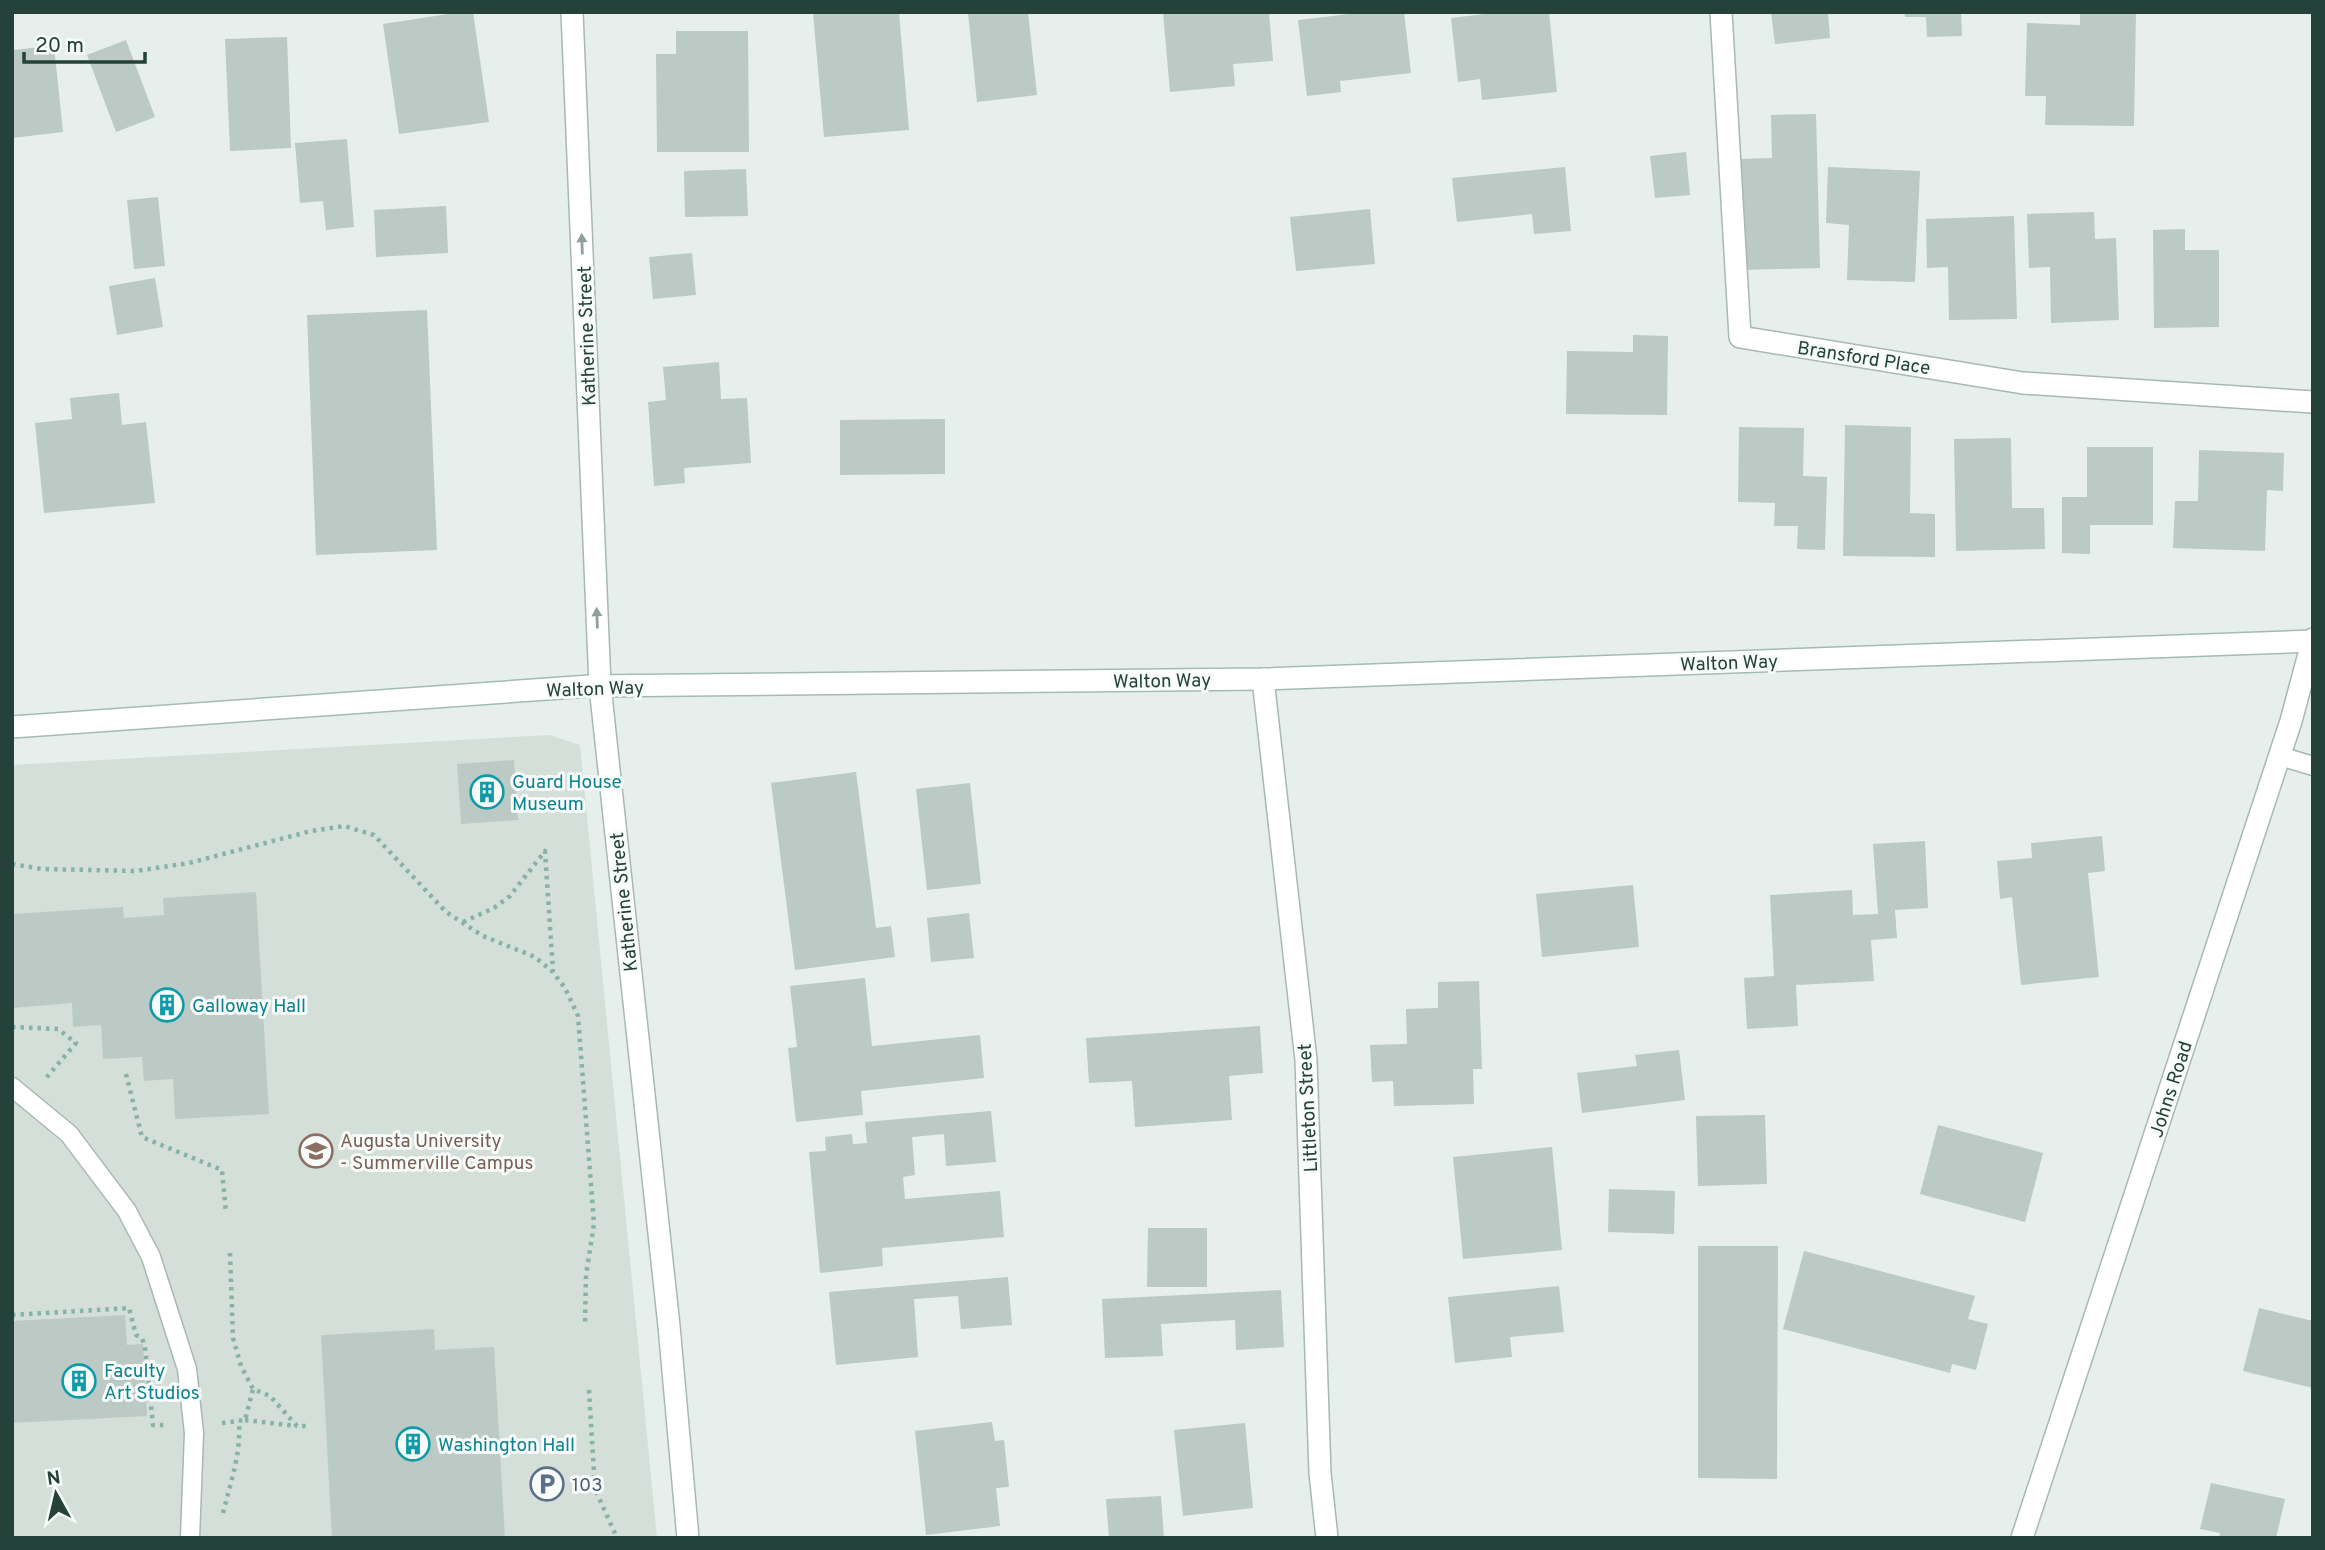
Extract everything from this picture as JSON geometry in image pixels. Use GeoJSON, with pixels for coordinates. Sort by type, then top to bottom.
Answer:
{"type":"FeatureCollection","features":[{"type":"Feature","properties":{"kind":"street","name":"Katherine Street"},"geometry":{"type":"LineString","coordinates":[[572,12],[600,686],[669,1326],[688,1538]]}},
{"type":"Feature","properties":{"kind":"street","name":"Bransford Place"},"geometry":{"type":"LineString","coordinates":[[1721,12],[1740,337],[2023,383],[2313,402]]}},
{"type":"Feature","properties":{"kind":"street","name":"Walton Way"},"geometry":{"type":"LineString","coordinates":[[12,727],[600,686],[1262,679],[2313,641]]}},
{"type":"Feature","properties":{"kind":"street","name":"Johns Road"},"geometry":{"type":"LineString","coordinates":[[2022,1538],[2280,756],[2313,641]]}},
{"type":"Feature","properties":{"kind":"street","name":"Littleton Street"},"geometry":{"type":"LineString","coordinates":[[1262,679],[1306,1060],[1320,1473],[1327,1538]]}},
{"type":"Feature","properties":{"kind":"lane"},"geometry":{"type":"LineString","coordinates":[[2280,756],[2313,766]]}},
{"type":"Feature","properties":{"kind":"lane"},"geometry":{"type":"LineString","coordinates":[[12,1087],[69,1134],[127,1211],[150,1257],[187,1369],[194,1433],[190,1538]]}},
{"type":"Feature","properties":{"kind":"path"},"geometry":{"type":"LineString","coordinates":[[12,864],[42,869],[136,871],[189,863],[312,831],[344,826],[374,835],[446,912],[483,936],[535,957],[553,972],[565,988],[578,1016],[594,1224],[586,1275],[585,1323]]}},
{"type":"Feature","properties":{"kind":"path"},"geometry":{"type":"LineString","coordinates":[[463,922],[494,908],[510,896],[545,851],[553,972]]}},
{"type":"Feature","properties":{"kind":"path"},"geometry":{"type":"LineString","coordinates":[[12,1027],[58,1029],[76,1043],[45,1080]]}},
{"type":"Feature","properties":{"kind":"path"},"geometry":{"type":"LineString","coordinates":[[126,1074],[142,1137],[222,1170],[226,1213]]}},
{"type":"Feature","properties":{"kind":"path"},"geometry":{"type":"LineString","coordinates":[[230,1253],[233,1338],[240,1366],[253,1389],[270,1396],[297,1426]]}},
{"type":"Feature","properties":{"kind":"path"},"geometry":{"type":"LineString","coordinates":[[12,1315],[129,1308],[136,1335],[142,1338],[145,1347],[153,1424],[167,1425]]}},
{"type":"Feature","properties":{"kind":"path"},"geometry":{"type":"LineString","coordinates":[[245,1420],[253,1389]]}},
{"type":"Feature","properties":{"kind":"path"},"geometry":{"type":"LineString","coordinates":[[589,1390],[595,1489],[617,1538]]}},
{"type":"Feature","properties":{"kind":"path"},"geometry":{"type":"LineString","coordinates":[[218,1423],[245,1420],[309,1426]]}},
{"type":"Feature","properties":{"kind":"path"},"geometry":{"type":"LineString","coordinates":[[222,1519],[238,1454],[239,1421]]}},
{"type":"Feature","properties":{"kind":"shaded area","name":"Augusta University - Summerville Campus"},"geometry":{"type":"Polygon","coordinates":[[[550,735],[580,745],[657,1538],[12,1538],[12,765],[550,735]]]}},
{"type":"Feature","properties":{"kind":"building"},"geometry":{"type":"Polygon","coordinates":[[[473,12],[489,122],[399,134],[383,24],[473,12]]]}},
{"type":"Feature","properties":{"kind":"building"},"geometry":{"type":"Polygon","coordinates":[[[899,12],[909,130],[824,137],[813,13],[899,12]]]}},
{"type":"Feature","properties":{"kind":"building"},"geometry":{"type":"Polygon","coordinates":[[[1028,12],[1037,95],[977,102],[968,13],[1028,12]]]}},
{"type":"Feature","properties":{"kind":"building"},"geometry":{"type":"Polygon","coordinates":[[[1163,12],[1269,12],[1273,61],[1233,64],[1235,86],[1170,92],[1163,12]]]}},
{"type":"Feature","properties":{"kind":"building"},"geometry":{"type":"Polygon","coordinates":[[[1367,12],[1404,12],[1411,73],[1340,81],[1341,92],[1307,96],[1298,20],[1367,12]]]}},
{"type":"Feature","properties":{"kind":"building"},"geometry":{"type":"Polygon","coordinates":[[[1502,12],[1549,12],[1557,92],[1482,100],[1480,79],[1458,82],[1451,18],[1502,12]]]}},
{"type":"Feature","properties":{"kind":"building"},"geometry":{"type":"Polygon","coordinates":[[[1771,12],[1828,12],[1830,38],[1775,44],[1771,12]]]}},
{"type":"Feature","properties":{"kind":"building"},"geometry":{"type":"Polygon","coordinates":[[[1904,12],[1961,12],[1962,36],[1927,37],[1926,17],[1905,17],[1904,12]]]}},
{"type":"Feature","properties":{"kind":"building"},"geometry":{"type":"Polygon","coordinates":[[[2080,12],[2136,13],[2134,126],[2045,125],[2046,96],[2025,96],[2027,23],[2080,25],[2080,12]]]}},
{"type":"Feature","properties":{"kind":"building"},"geometry":{"type":"Polygon","coordinates":[[[676,31],[748,31],[749,152],[657,152],[656,54],[676,54],[676,31]]]}},
{"type":"Feature","properties":{"kind":"building"},"geometry":{"type":"Polygon","coordinates":[[[287,37],[291,148],[230,151],[225,39],[287,37]]]}},
{"type":"Feature","properties":{"kind":"building"},"geometry":{"type":"Polygon","coordinates":[[[126,40],[155,117],[116,132],[87,55],[126,40]]]}},
{"type":"Feature","properties":{"kind":"building"},"geometry":{"type":"Polygon","coordinates":[[[54,46],[63,132],[12,138],[12,50],[54,46]]]}},
{"type":"Feature","properties":{"kind":"building"},"geometry":{"type":"Polygon","coordinates":[[[1816,114],[1820,268],[1741,270],[1738,159],[1772,158],[1771,115],[1816,114]]]}},
{"type":"Feature","properties":{"kind":"building"},"geometry":{"type":"Polygon","coordinates":[[[347,139],[354,227],[326,230],[323,201],[300,203],[295,143],[347,139]]]}},
{"type":"Feature","properties":{"kind":"building"},"geometry":{"type":"Polygon","coordinates":[[[1686,152],[1690,195],[1655,198],[1650,156],[1686,152]]]}},
{"type":"Feature","properties":{"kind":"building"},"geometry":{"type":"Polygon","coordinates":[[[1565,167],[1571,231],[1534,234],[1532,214],[1457,222],[1452,178],[1565,167]]]}},
{"type":"Feature","properties":{"kind":"building"},"geometry":{"type":"Polygon","coordinates":[[[1828,167],[1920,171],[1915,282],[1847,280],[1849,225],[1826,223],[1828,167]]]}},
{"type":"Feature","properties":{"kind":"building"},"geometry":{"type":"Polygon","coordinates":[[[746,169],[748,216],[685,217],[684,171],[746,169]]]}},
{"type":"Feature","properties":{"kind":"building"},"geometry":{"type":"Polygon","coordinates":[[[158,197],[165,266],[134,269],[127,200],[158,197]]]}},
{"type":"Feature","properties":{"kind":"building"},"geometry":{"type":"Polygon","coordinates":[[[446,206],[448,253],[376,257],[374,210],[446,206]]]}},
{"type":"Feature","properties":{"kind":"building"},"geometry":{"type":"Polygon","coordinates":[[[1370,209],[1375,264],[1296,271],[1290,217],[1370,209]]]}},
{"type":"Feature","properties":{"kind":"building"},"geometry":{"type":"Polygon","coordinates":[[[2094,212],[2095,239],[2116,238],[2119,320],[2051,323],[2050,267],[2029,268],[2027,214],[2094,212]]]}},
{"type":"Feature","properties":{"kind":"building"},"geometry":{"type":"Polygon","coordinates":[[[2014,216],[2017,319],[1949,320],[1948,267],[1927,268],[1926,219],[2014,216]]]}},
{"type":"Feature","properties":{"kind":"building"},"geometry":{"type":"Polygon","coordinates":[[[2185,229],[2185,250],[2219,250],[2219,327],[2154,328],[2153,230],[2185,229]]]}},
{"type":"Feature","properties":{"kind":"building"},"geometry":{"type":"Polygon","coordinates":[[[692,253],[696,295],[653,299],[649,257],[692,253]]]}},
{"type":"Feature","properties":{"kind":"building"},"geometry":{"type":"Polygon","coordinates":[[[155,278],[163,327],[117,335],[109,286],[155,278]]]}},
{"type":"Feature","properties":{"kind":"building"},"geometry":{"type":"Polygon","coordinates":[[[427,310],[437,550],[316,555],[307,315],[427,310]]]}},
{"type":"Feature","properties":{"kind":"building"},"geometry":{"type":"Polygon","coordinates":[[[1633,335],[1668,336],[1667,415],[1566,414],[1567,351],[1633,352],[1633,335]]]}},
{"type":"Feature","properties":{"kind":"building"},"geometry":{"type":"Polygon","coordinates":[[[719,362],[721,399],[747,398],[751,463],[684,468],[685,483],[654,486],[648,402],[666,400],[663,367],[719,362]]]}},
{"type":"Feature","properties":{"kind":"building"},"geometry":{"type":"Polygon","coordinates":[[[119,393],[122,425],[146,422],[155,503],[44,513],[35,423],[72,419],[70,398],[119,393]]]}},
{"type":"Feature","properties":{"kind":"building"},"geometry":{"type":"Polygon","coordinates":[[[945,419],[945,474],[840,475],[840,420],[945,419]]]}},
{"type":"Feature","properties":{"kind":"building"},"geometry":{"type":"Polygon","coordinates":[[[1845,425],[1911,427],[1910,513],[1935,514],[1935,557],[1843,556],[1845,425]]]}},
{"type":"Feature","properties":{"kind":"building"},"geometry":{"type":"Polygon","coordinates":[[[1739,427],[1804,428],[1803,476],[1827,477],[1825,550],[1797,549],[1798,526],[1774,526],[1775,503],[1738,502],[1739,427]]]}},
{"type":"Feature","properties":{"kind":"building"},"geometry":{"type":"Polygon","coordinates":[[[2011,438],[2012,508],[2044,508],[2045,549],[1956,551],[1954,439],[2011,438]]]}},
{"type":"Feature","properties":{"kind":"building"},"geometry":{"type":"Polygon","coordinates":[[[2087,447],[2153,447],[2153,525],[2090,525],[2090,554],[2062,553],[2062,497],[2087,497],[2087,447]]]}},
{"type":"Feature","properties":{"kind":"building"},"geometry":{"type":"Polygon","coordinates":[[[2199,450],[2284,453],[2283,491],[2267,490],[2265,551],[2173,548],[2175,501],[2198,501],[2199,450]]]}},
{"type":"Feature","properties":{"kind":"building","name":"Guard House Museum"},"geometry":{"type":"Polygon","coordinates":[[[514,760],[518,820],[461,824],[457,764],[514,760]]]}},
{"type":"Feature","properties":{"kind":"building"},"geometry":{"type":"Polygon","coordinates":[[[856,772],[876,928],[891,926],[895,957],[795,970],[771,783],[856,772]]]}},
{"type":"Feature","properties":{"kind":"building"},"geometry":{"type":"Polygon","coordinates":[[[970,783],[981,884],[927,890],[916,789],[970,783]]]}},
{"type":"Feature","properties":{"kind":"building"},"geometry":{"type":"Polygon","coordinates":[[[2102,836],[2105,871],[2088,873],[2099,977],[2021,985],[2012,897],[2000,899],[1997,861],[2032,858],[2031,843],[2102,836]]]}},
{"type":"Feature","properties":{"kind":"building"},"geometry":{"type":"Polygon","coordinates":[[[1925,841],[1928,908],[1895,910],[1897,938],[1871,940],[1874,981],[1796,985],[1798,1026],[1747,1029],[1744,978],[1774,976],[1770,895],[1852,890],[1853,915],[1878,914],[1873,844],[1925,841]]]}},
{"type":"Feature","properties":{"kind":"building"},"geometry":{"type":"Polygon","coordinates":[[[1633,885],[1639,947],[1542,957],[1536,894],[1633,885]]]}},
{"type":"Feature","properties":{"kind":"building","name":"Galloway Hall"},"geometry":{"type":"Polygon","coordinates":[[[256,892],[269,1114],[175,1119],[173,1079],[144,1081],[142,1057],[103,1059],[101,1025],[73,1027],[72,1003],[12,1008],[12,914],[123,907],[124,918],[164,915],[163,898],[256,892]]]}},
{"type":"Feature","properties":{"kind":"building"},"geometry":{"type":"Polygon","coordinates":[[[969,913],[974,958],[931,962],[927,918],[969,913]]]}},
{"type":"Feature","properties":{"kind":"building"},"geometry":{"type":"Polygon","coordinates":[[[865,978],[872,1046],[980,1035],[984,1078],[861,1091],[863,1115],[796,1122],[788,1048],[797,1047],[790,986],[865,978]]]}},
{"type":"Feature","properties":{"kind":"building"},"geometry":{"type":"Polygon","coordinates":[[[1479,981],[1482,1069],[1473,1069],[1474,1104],[1394,1106],[1393,1081],[1372,1082],[1370,1045],[1407,1044],[1406,1009],[1438,1008],[1438,982],[1479,981]]]}},
{"type":"Feature","properties":{"kind":"building"},"geometry":{"type":"Polygon","coordinates":[[[1260,1026],[1263,1073],[1229,1076],[1232,1120],[1135,1127],[1132,1081],[1089,1083],[1086,1038],[1260,1026]]]}},
{"type":"Feature","properties":{"kind":"building"},"geometry":{"type":"Polygon","coordinates":[[[1679,1050],[1685,1100],[1582,1113],[1577,1073],[1637,1066],[1635,1055],[1679,1050]]]}},
{"type":"Feature","properties":{"kind":"building"},"geometry":{"type":"Polygon","coordinates":[[[991,1111],[996,1162],[946,1166],[944,1134],[912,1137],[915,1175],[903,1177],[905,1199],[1000,1191],[1004,1237],[882,1248],[883,1266],[820,1273],[809,1152],[826,1151],[825,1137],[852,1134],[853,1144],[867,1143],[865,1122],[991,1111]]]}},
{"type":"Feature","properties":{"kind":"building"},"geometry":{"type":"Polygon","coordinates":[[[1765,1115],[1767,1184],[1698,1186],[1696,1116],[1765,1115]]]}},
{"type":"Feature","properties":{"kind":"building"},"geometry":{"type":"Polygon","coordinates":[[[1938,1125],[2043,1153],[2025,1222],[1920,1194],[1938,1125]]]}},
{"type":"Feature","properties":{"kind":"building"},"geometry":{"type":"Polygon","coordinates":[[[1552,1147],[1562,1250],[1463,1259],[1453,1157],[1552,1147]]]}},
{"type":"Feature","properties":{"kind":"building"},"geometry":{"type":"Polygon","coordinates":[[[1609,1189],[1675,1191],[1674,1234],[1608,1232],[1609,1189]]]}},
{"type":"Feature","properties":{"kind":"building"},"geometry":{"type":"Polygon","coordinates":[[[1148,1228],[1207,1228],[1207,1287],[1147,1287],[1148,1228]]]}},
{"type":"Feature","properties":{"kind":"building"},"geometry":{"type":"Polygon","coordinates":[[[1698,1246],[1778,1246],[1777,1479],[1698,1478],[1698,1246]]]}},
{"type":"Feature","properties":{"kind":"building"},"geometry":{"type":"Polygon","coordinates":[[[1804,1251],[1975,1296],[1968,1319],[1988,1324],[1976,1370],[1952,1364],[1950,1373],[1783,1329],[1804,1251]]]}},
{"type":"Feature","properties":{"kind":"building"},"geometry":{"type":"Polygon","coordinates":[[[1008,1277],[1012,1325],[961,1329],[958,1296],[914,1299],[918,1357],[836,1365],[829,1292],[1008,1277]]]}},
{"type":"Feature","properties":{"kind":"building"},"geometry":{"type":"Polygon","coordinates":[[[1559,1286],[1564,1332],[1510,1337],[1512,1357],[1455,1363],[1448,1297],[1559,1286]]]}},
{"type":"Feature","properties":{"kind":"building"},"geometry":{"type":"Polygon","coordinates":[[[1281,1290],[1284,1347],[1236,1350],[1235,1320],[1161,1324],[1163,1356],[1105,1358],[1102,1299],[1281,1290]]]}},
{"type":"Feature","properties":{"kind":"building"},"geometry":{"type":"Polygon","coordinates":[[[2259,1308],[2313,1321],[2313,1388],[2243,1371],[2259,1308]]]}},
{"type":"Feature","properties":{"kind":"building","name":"Faculty Art Studios"},"geometry":{"type":"Polygon","coordinates":[[[125,1315],[127,1345],[143,1344],[147,1416],[12,1423],[12,1321],[125,1315]]]}},
{"type":"Feature","properties":{"kind":"building","name":"Washington Hall"},"geometry":{"type":"Polygon","coordinates":[[[434,1329],[435,1350],[494,1347],[505,1538],[332,1538],[321,1335],[434,1329]]]}},
{"type":"Feature","properties":{"kind":"building"},"geometry":{"type":"Polygon","coordinates":[[[992,1422],[995,1441],[1004,1440],[1009,1487],[996,1488],[1000,1526],[926,1535],[915,1431],[992,1422]]]}},
{"type":"Feature","properties":{"kind":"building"},"geometry":{"type":"Polygon","coordinates":[[[1245,1423],[1253,1508],[1183,1516],[1174,1430],[1245,1423]]]}},
{"type":"Feature","properties":{"kind":"building"},"geometry":{"type":"Polygon","coordinates":[[[2211,1483],[2285,1499],[2276,1538],[2219,1538],[2220,1533],[2200,1529],[2211,1483]]]}},
{"type":"Feature","properties":{"kind":"building"},"geometry":{"type":"Polygon","coordinates":[[[1161,1496],[1164,1538],[1109,1538],[1106,1499],[1161,1496]]]}},
{"type":"Feature","properties":{"kind":"place","name":"Guard House Museum"},"geometry":{"type":"Point","coordinates":[487,792]}},
{"type":"Feature","properties":{"kind":"place","name":"Galloway Hall"},"geometry":{"type":"Point","coordinates":[167,1005]}},
{"type":"Feature","properties":{"kind":"place","name":"Augusta University - Summerville Campus"},"geometry":{"type":"Point","coordinates":[316,1151]}},
{"type":"Feature","properties":{"kind":"place","name":"Faculty Art Studios"},"geometry":{"type":"Point","coordinates":[79,1381]}},
{"type":"Feature","properties":{"kind":"place","name":"Washington Hall"},"geometry":{"type":"Point","coordinates":[413,1444]}},
{"type":"Feature","properties":{"kind":"place","name":"103"},"geometry":{"type":"Point","coordinates":[547,1484]}}]}
